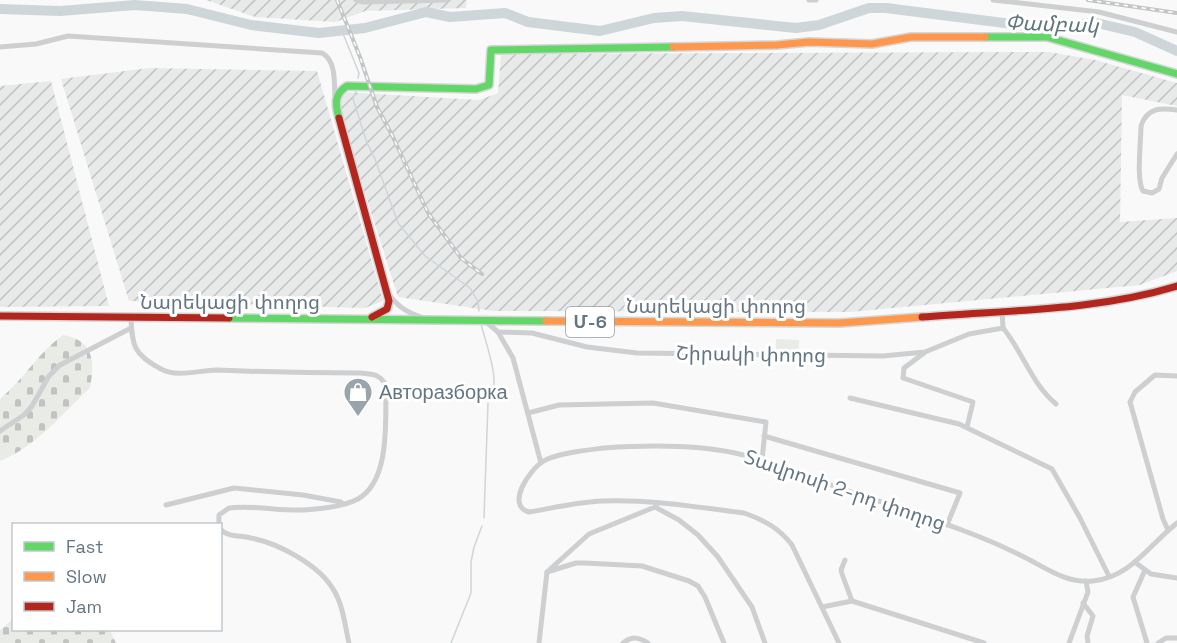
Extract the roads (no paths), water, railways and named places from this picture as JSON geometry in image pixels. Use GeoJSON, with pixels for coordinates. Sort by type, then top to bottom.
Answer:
{"type":"FeatureCollection","features":[{"type":"Feature","properties":{"kind":"main road"},"geometry":{"type":"LineString","coordinates":[[367,320],[387,309],[389,301],[335,100],[339,91],[347,86],[484,88],[489,85],[490,81],[491,50],[501,49],[777,45],[809,42],[872,44],[911,37],[1047,37],[1177,74]]}},
{"type":"Feature","properties":{"kind":"main road","name":"Նարեկացի փողոց"},"geometry":{"type":"LineString","coordinates":[[0,316],[840,323],[1103,303],[1144,296],[1177,286]]}},
{"type":"Feature","properties":{"kind":"street"},"geometry":{"type":"LineString","coordinates":[[356,0],[363,2],[447,0]]}},
{"type":"Feature","properties":{"kind":"street"},"geometry":{"type":"LineString","coordinates":[[809,0],[816,0]]}},
{"type":"Feature","properties":{"kind":"street"},"geometry":{"type":"LineString","coordinates":[[993,0],[1099,12],[1177,32]]}},
{"type":"Feature","properties":{"kind":"street"},"geometry":{"type":"LineString","coordinates":[[0,47],[36,44],[68,36],[322,53],[327,56],[332,66],[335,100]]}},
{"type":"Feature","properties":{"kind":"street"},"geometry":{"type":"LineString","coordinates":[[1177,110],[1159,108],[1152,110],[1143,119],[1140,175],[1140,187],[1143,191],[1152,193],[1159,189],[1162,178],[1177,154]]}},
{"type":"Feature","properties":{"kind":"street"},"geometry":{"type":"LineString","coordinates":[[386,288],[399,307],[428,320]]}},
{"type":"Feature","properties":{"kind":"street"},"geometry":{"type":"LineString","coordinates":[[1002,310],[1003,328],[1012,339],[1043,393],[1056,404]]}},
{"type":"Feature","properties":{"kind":"street"},"geometry":{"type":"LineString","coordinates":[[131,318],[133,345],[137,352],[160,369],[168,372],[213,370],[361,373],[381,378],[386,386],[385,449],[382,463],[361,498],[346,503],[303,510],[229,508],[219,515],[219,523]]}},
{"type":"Feature","properties":{"kind":"street"},"geometry":{"type":"LineString","coordinates":[[484,320],[498,332],[513,358],[541,463],[520,491],[519,506],[523,510],[529,512],[574,503],[602,501],[744,513],[773,526],[792,545],[839,643]]}},
{"type":"Feature","properties":{"kind":"street"},"geometry":{"type":"LineString","coordinates":[[0,430],[24,415],[32,406],[49,376],[60,364],[131,328]]}},
{"type":"Feature","properties":{"kind":"street","name":"Շիրակի փողոց"},"geometry":{"type":"LineString","coordinates":[[498,332],[532,333],[587,347],[637,353],[883,356],[925,352],[969,334],[1003,328]]}},
{"type":"Feature","properties":{"kind":"street"},"geometry":{"type":"LineString","coordinates":[[925,352],[904,368],[903,378],[973,402],[967,427]]}},
{"type":"Feature","properties":{"kind":"street"},"geometry":{"type":"LineString","coordinates":[[1168,530],[1130,402],[1135,392],[1155,375],[1177,376]]}},
{"type":"Feature","properties":{"kind":"street"},"geometry":{"type":"LineString","coordinates":[[849,398],[967,427],[1052,469],[1109,576]]}},
{"type":"Feature","properties":{"kind":"street"},"geometry":{"type":"LineString","coordinates":[[528,413],[559,405],[653,404],[766,422],[762,460]]}},
{"type":"Feature","properties":{"kind":"street"},"geometry":{"type":"LineString","coordinates":[[764,436],[960,493],[947,525]]}},
{"type":"Feature","properties":{"kind":"street","name":"Տավրոսի 2-րդ փողոց"},"geometry":{"type":"LineString","coordinates":[[541,463],[564,455],[623,447],[703,448],[735,453],[762,460],[947,525],[1002,547],[1061,577],[1074,580],[1097,580],[1136,564]]}},
{"type":"Feature","properties":{"kind":"street"},"geometry":{"type":"LineString","coordinates":[[166,505],[234,488],[303,495],[346,503]]}},
{"type":"Feature","properties":{"kind":"street"},"geometry":{"type":"LineString","coordinates":[[539,643],[546,572],[589,534],[656,505]]}},
{"type":"Feature","properties":{"kind":"street"},"geometry":{"type":"LineString","coordinates":[[656,505],[686,525],[718,557],[752,607],[765,643]]}},
{"type":"Feature","properties":{"kind":"street"},"geometry":{"type":"LineString","coordinates":[[1177,523],[1136,564],[1151,574],[1177,578]]}},
{"type":"Feature","properties":{"kind":"street"},"geometry":{"type":"LineString","coordinates":[[222,531],[226,534],[252,538],[281,548],[295,555],[327,580],[339,604],[349,643]]}},
{"type":"Feature","properties":{"kind":"street"},"geometry":{"type":"LineString","coordinates":[[845,560],[841,570],[852,601]]}},
{"type":"Feature","properties":{"kind":"street"},"geometry":{"type":"LineString","coordinates":[[546,572],[576,563],[642,566],[689,581],[698,586],[705,597],[724,643]]}},
{"type":"Feature","properties":{"kind":"street"},"geometry":{"type":"LineString","coordinates":[[1145,570],[1133,597],[1147,643]]}},
{"type":"Feature","properties":{"kind":"street"},"geometry":{"type":"LineString","coordinates":[[1068,643],[1088,592],[1086,581]]}},
{"type":"Feature","properties":{"kind":"street"},"geometry":{"type":"LineString","coordinates":[[822,607],[852,601],[984,643]]}},
{"type":"Feature","properties":{"kind":"street"},"geometry":{"type":"LineString","coordinates":[[1083,603],[1093,616],[1087,636],[1088,643]]}},
{"type":"Feature","properties":{"kind":"street"},"geometry":{"type":"LineString","coordinates":[[622,643],[631,637],[640,638],[648,643]]}},
{"type":"Feature","properties":{"kind":"street"},"geometry":{"type":"LineString","coordinates":[[1158,643],[1166,638],[1177,638]]}},
{"type":"Feature","properties":{"kind":"waterway","name":"Փամբակ"},"geometry":{"type":"LineString","coordinates":[[0,9],[60,11],[135,5],[187,9],[251,25],[319,33],[365,28],[426,12],[450,17],[505,13],[528,22],[600,31],[654,18],[682,16],[796,28],[819,25],[869,8],[886,8],[1036,27],[1097,23],[1135,32],[1177,51]]}},
{"type":"Feature","properties":{"kind":"waterway"},"geometry":{"type":"LineString","coordinates":[[342,31],[359,73],[358,78]]}},
{"type":"Feature","properties":{"kind":"waterway"},"geometry":{"type":"LineString","coordinates":[[357,89],[353,99],[367,143],[398,223],[425,256],[470,288],[478,302],[479,311]]}},
{"type":"Feature","properties":{"kind":"waterway"},"geometry":{"type":"LineString","coordinates":[[481,324],[494,376],[493,390]]}},
{"type":"Feature","properties":{"kind":"waterway"},"geometry":{"type":"LineString","coordinates":[[484,518],[488,403]]}},
{"type":"Feature","properties":{"kind":"waterway"},"geometry":{"type":"LineString","coordinates":[[451,643],[471,593],[471,562],[482,526]]}},
{"type":"Feature","properties":{"kind":"railway"},"geometry":{"type":"LineString","coordinates":[[337,0],[377,107],[428,213],[461,258],[482,274]]}},
{"type":"Feature","properties":{"kind":"railway"},"geometry":{"type":"LineString","coordinates":[[1088,0],[1177,13]]}},
{"type":"Feature","properties":{"kind":"place","name":"Авторазборка"},"geometry":{"type":"Point","coordinates":[358,418]}}]}
